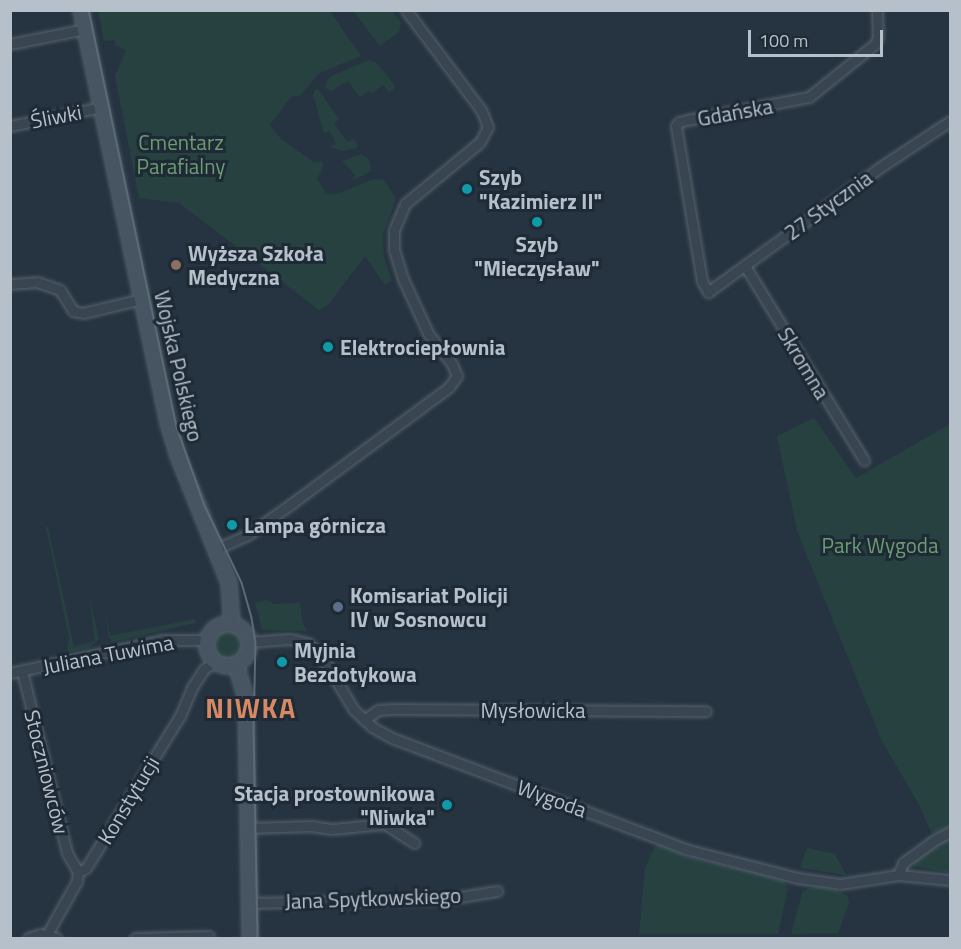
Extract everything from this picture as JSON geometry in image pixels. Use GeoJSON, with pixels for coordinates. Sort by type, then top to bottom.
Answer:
{"type":"FeatureCollection","features":[{"type":"Feature","properties":{"kind":"main road","name":"Wojska Polskiego"},"geometry":{"type":"LineString","coordinates":[[81,10],[171,435],[230,590],[232,624]]}},
{"type":"Feature","properties":{"kind":"main road"},"geometry":{"type":"LineString","coordinates":[[232,624],[242,629],[249,642],[245,658],[229,666],[210,666],[207,640],[217,626],[232,624]]}},
{"type":"Feature","properties":{"kind":"main road"},"geometry":{"type":"LineString","coordinates":[[237,664],[246,700],[250,939]]}},
{"type":"Feature","properties":{"kind":"street"},"geometry":{"type":"LineString","coordinates":[[216,549],[249,534],[441,393],[457,376],[452,364],[421,319],[403,279],[393,240],[394,230],[405,204],[484,138],[488,127],[487,120],[406,10]]}},
{"type":"Feature","properties":{"kind":"street","name":"Gdańska"},"geometry":{"type":"LineString","coordinates":[[708,292],[702,281],[676,126],[679,122],[687,120],[809,97],[876,44],[877,10]]}},
{"type":"Feature","properties":{"kind":"street"},"geometry":{"type":"LineString","coordinates":[[10,44],[85,29]]}},
{"type":"Feature","properties":{"kind":"street","name":"Śliwki"},"geometry":{"type":"LineString","coordinates":[[10,126],[102,107]]}},
{"type":"Feature","properties":{"kind":"street","name":"27 Stycznia"},"geometry":{"type":"LineString","coordinates":[[708,292],[882,165],[951,120]]}},
{"type":"Feature","properties":{"kind":"street","name":"Skromna"},"geometry":{"type":"LineString","coordinates":[[745,266],[864,460]]}},
{"type":"Feature","properties":{"kind":"street"},"geometry":{"type":"LineString","coordinates":[[10,284],[37,282],[60,290],[74,311],[83,313],[142,299]]}},
{"type":"Feature","properties":{"kind":"street","name":"Wygoda"},"geometry":{"type":"LineString","coordinates":[[249,642],[290,639],[308,643],[322,657],[348,700],[364,720],[392,738],[702,855],[798,878],[840,885],[898,875],[951,880]]}},
{"type":"Feature","properties":{"kind":"street","name":"Juliana Tuwima"},"geometry":{"type":"LineString","coordinates":[[10,673],[163,640],[207,640]]}},
{"type":"Feature","properties":{"kind":"street","name":"Konstytucji"},"geometry":{"type":"LineString","coordinates":[[46,937],[77,881],[78,872],[86,868],[180,716],[193,686],[210,666]]}},
{"type":"Feature","properties":{"kind":"street","name":"Stoczniowców"},"geometry":{"type":"LineString","coordinates":[[22,671],[67,853],[78,872]]}},
{"type":"Feature","properties":{"kind":"street","name":"Mysłowicka"},"geometry":{"type":"LineString","coordinates":[[364,720],[378,710],[706,711]]}},
{"type":"Feature","properties":{"kind":"street"},"geometry":{"type":"LineString","coordinates":[[248,828],[311,826],[332,829],[385,824],[414,843]]}},
{"type":"Feature","properties":{"kind":"street"},"geometry":{"type":"LineString","coordinates":[[898,875],[903,863],[933,841],[951,832]]}},
{"type":"Feature","properties":{"kind":"street","name":"Jana Spytkowskiego"},"geometry":{"type":"LineString","coordinates":[[249,903],[448,899],[497,891]]}},
{"type":"Feature","properties":{"kind":"street"},"geometry":{"type":"LineString","coordinates":[[28,939],[40,934],[57,939]]}},
{"type":"Feature","properties":{"kind":"street"},"geometry":{"type":"LineString","coordinates":[[135,939],[209,936]]}},
{"type":"Feature","properties":{"kind":"green space","name":"Cmentarz Parafialny"},"geometry":{"type":"Polygon","coordinates":[[[98,11],[330,11],[361,56],[319,73],[301,95],[291,97],[270,125],[280,138],[314,162],[322,161],[324,165],[317,179],[326,193],[337,194],[374,179],[384,180],[396,199],[383,235],[384,257],[392,281],[385,285],[365,256],[329,304],[319,310],[179,203],[139,198],[115,76],[126,50],[116,46],[114,40],[104,41],[98,11]]]}},
{"type":"Feature","properties":{"kind":"green space"},"geometry":{"type":"Polygon","coordinates":[[[353,11],[392,11],[401,22],[399,32],[380,46],[353,11]]]}},
{"type":"Feature","properties":{"kind":"green space"},"geometry":{"type":"Polygon","coordinates":[[[369,60],[377,63],[393,83],[395,87],[390,93],[383,85],[371,94],[369,91],[360,97],[348,81],[331,91],[325,87],[328,79],[334,75],[369,60]]]}},
{"type":"Feature","properties":{"kind":"green space"},"geometry":{"type":"Polygon","coordinates":[[[315,89],[319,90],[339,119],[334,124],[347,142],[354,139],[358,145],[357,148],[343,151],[330,147],[336,144],[330,131],[324,133],[313,95],[315,89]]]}},
{"type":"Feature","properties":{"kind":"green space"},"geometry":{"type":"Polygon","coordinates":[[[361,154],[369,159],[371,171],[352,181],[355,175],[342,161],[361,154]]]}},
{"type":"Feature","properties":{"kind":"green space","name":"Park Wygoda"},"geometry":{"type":"Polygon","coordinates":[[[814,418],[856,478],[950,424],[950,829],[932,834],[918,803],[882,741],[798,534],[777,436],[814,418]]]}},
{"type":"Feature","properties":{"kind":"green space"},"geometry":{"type":"Polygon","coordinates":[[[46,527],[48,527],[74,646],[95,641],[89,595],[99,639],[89,648],[69,652],[67,649],[69,638],[46,527]]]}},
{"type":"Feature","properties":{"kind":"green space"},"geometry":{"type":"Polygon","coordinates":[[[266,600],[274,604],[300,603],[303,624],[307,631],[262,630],[255,603],[266,600]]]}},
{"type":"Feature","properties":{"kind":"green space"},"geometry":{"type":"Polygon","coordinates":[[[105,611],[110,636],[195,619],[196,623],[112,642],[108,636],[105,611]]]}},
{"type":"Feature","properties":{"kind":"green space"},"geometry":{"type":"Polygon","coordinates":[[[228,630],[234,631],[242,639],[242,651],[234,659],[228,660],[222,659],[214,651],[213,645],[214,639],[222,631],[228,630]]]}},
{"type":"Feature","properties":{"kind":"green space"},"geometry":{"type":"Polygon","coordinates":[[[950,836],[950,873],[914,866],[913,859],[950,836]]]}},
{"type":"Feature","properties":{"kind":"green space"},"geometry":{"type":"Polygon","coordinates":[[[662,845],[690,858],[777,877],[784,882],[788,888],[778,934],[639,934],[645,868],[655,846],[662,845]]]}},
{"type":"Feature","properties":{"kind":"green space"},"geometry":{"type":"Polygon","coordinates":[[[807,848],[835,854],[846,875],[800,868],[807,848]]]}},
{"type":"Feature","properties":{"kind":"green space"},"geometry":{"type":"Polygon","coordinates":[[[808,888],[836,890],[848,896],[849,904],[838,933],[791,934],[802,893],[808,888]]]}},
{"type":"Feature","properties":{"kind":"tram line"},"geometry":{"type":"LineString","coordinates":[[89,10],[177,427],[205,506],[242,583],[252,618],[256,642],[254,728],[258,938]]}},
{"type":"Feature","properties":{"kind":"place","name":"Szyb \"Kazimierz II\""},"geometry":{"type":"Point","coordinates":[467,189]}},
{"type":"Feature","properties":{"kind":"place","name":"Szyb \"Mieczysław\""},"geometry":{"type":"Point","coordinates":[537,222]}},
{"type":"Feature","properties":{"kind":"place","name":"Wyższa Szkoła Medyczna"},"geometry":{"type":"Point","coordinates":[176,265]}},
{"type":"Feature","properties":{"kind":"place","name":"Elektrociepłownia"},"geometry":{"type":"Point","coordinates":[328,347]}},
{"type":"Feature","properties":{"kind":"place","name":"Lampa górnicza"},"geometry":{"type":"Point","coordinates":[232,525]}},
{"type":"Feature","properties":{"kind":"place","name":"Komisariat Policji IV w Sosnowcu"},"geometry":{"type":"Point","coordinates":[338,607]}},
{"type":"Feature","properties":{"kind":"place","name":"Myjnia Bezdotykowa"},"geometry":{"type":"Point","coordinates":[282,662]}},
{"type":"Feature","properties":{"kind":"place","name":"Stacja prostownikowa \"Niwka\""},"geometry":{"type":"Point","coordinates":[447,805]}},
{"type":"Feature","properties":{"kind":"district","name":"NIWKA"},"geometry":{"type":"Point","coordinates":[251,708]}}]}
